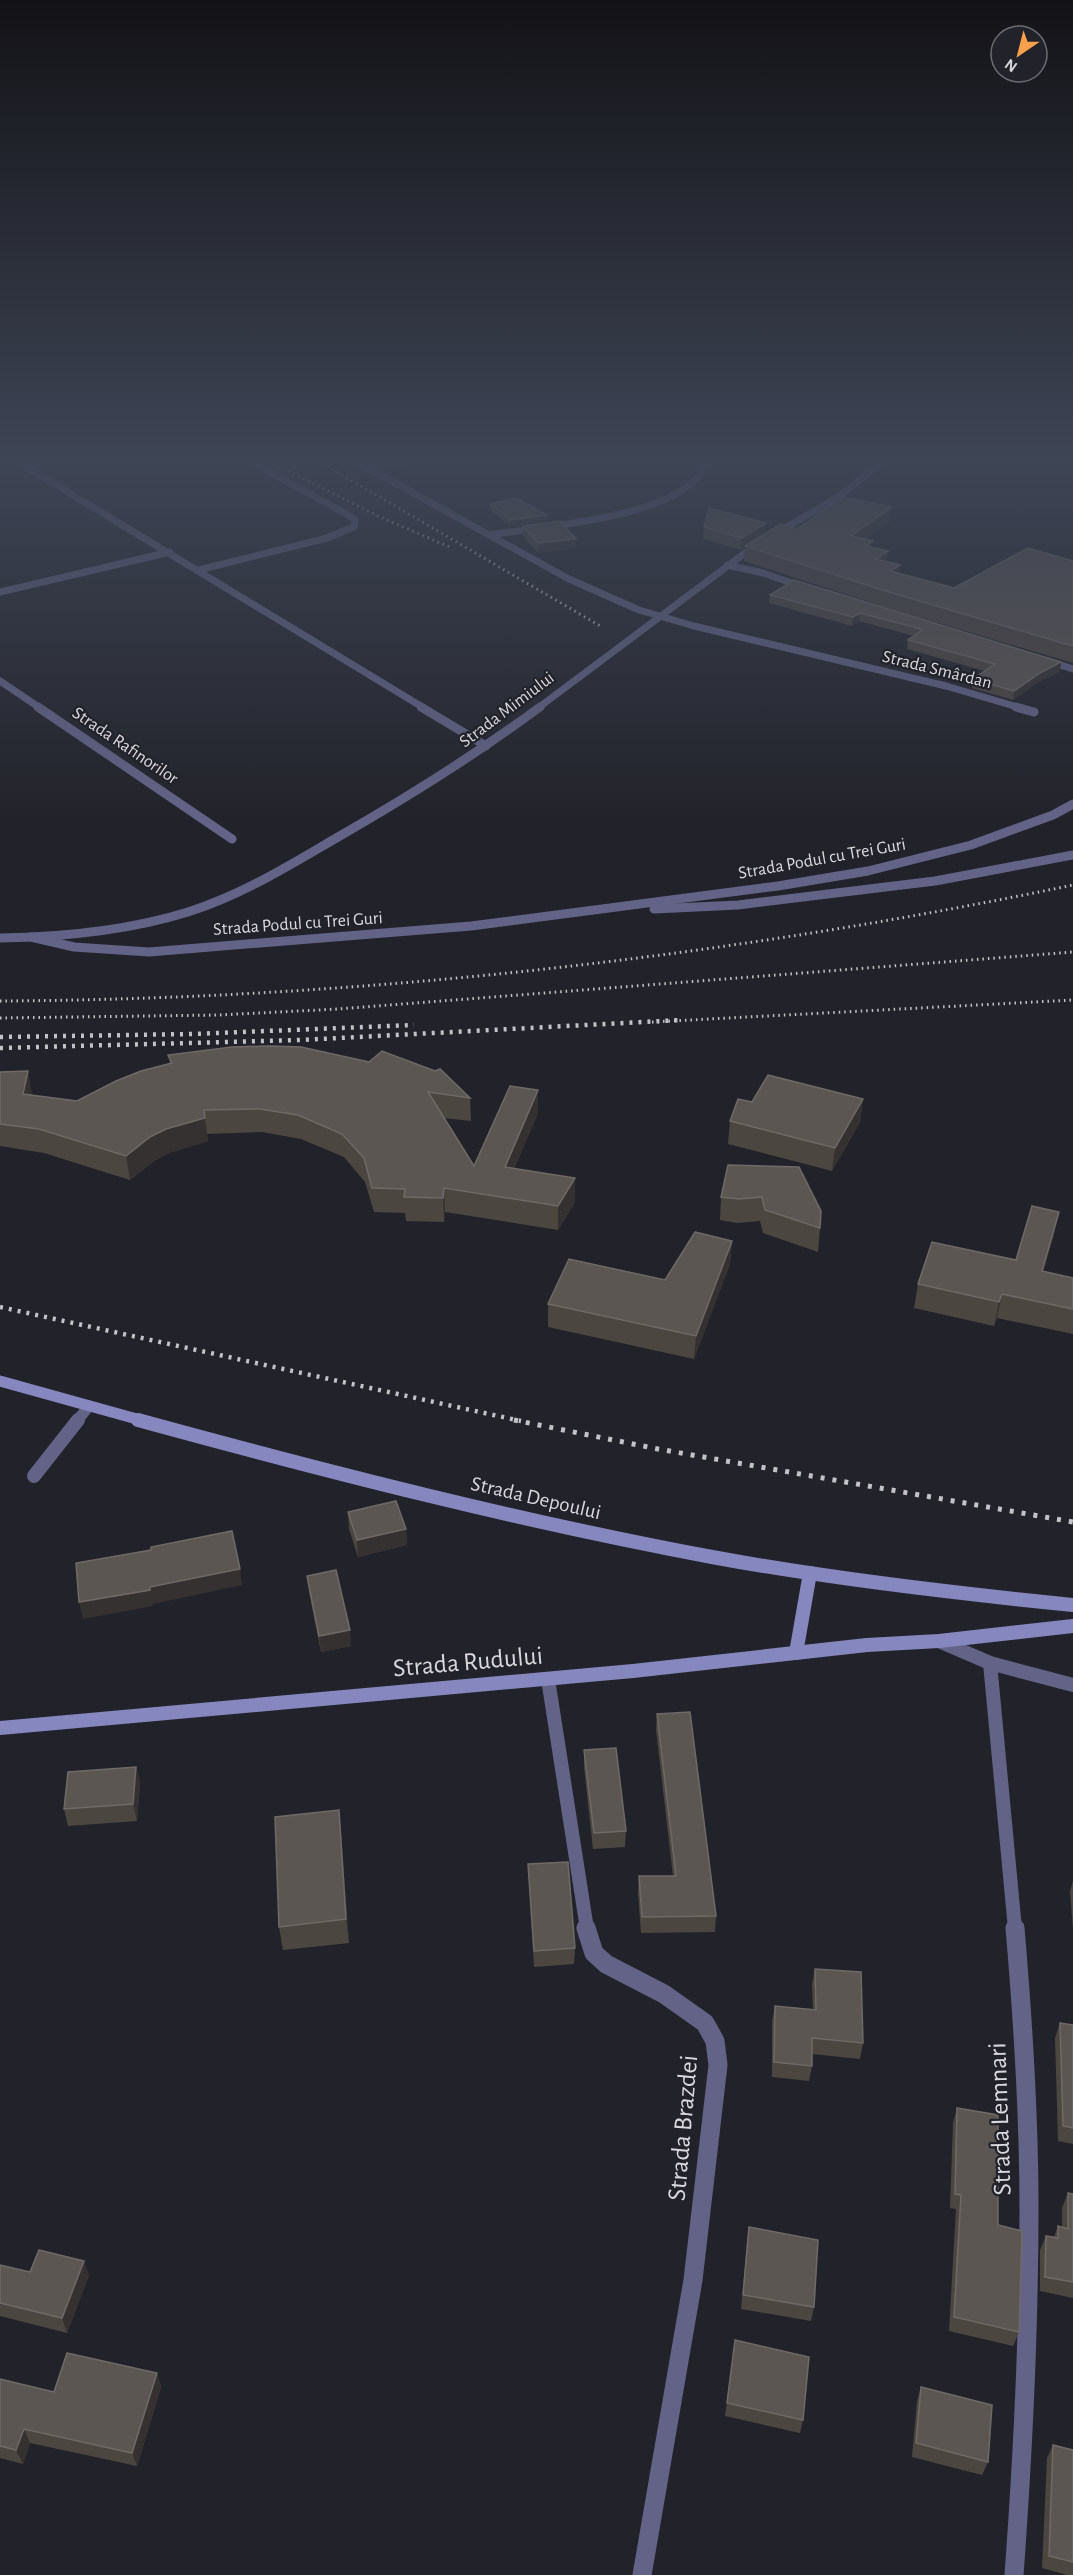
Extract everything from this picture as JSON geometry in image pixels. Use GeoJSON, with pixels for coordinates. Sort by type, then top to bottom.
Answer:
{"type":"FeatureCollection","features":[{"type":"Feature","properties":{"kind":"main road","name":"Strada Depoului"},"geometry":{"type":"LineString","coordinates":[[0,1381],[424,1494],[666,1548],[810,1573],[968,1595],[1073,1605]]}},
{"type":"Feature","properties":{"kind":"main road"},"geometry":{"type":"LineString","coordinates":[[796,1653],[810,1573]]}},
{"type":"Feature","properties":{"kind":"main road","name":"Strada Rudului"},"geometry":{"type":"LineString","coordinates":[[0,1728],[548,1679],[1073,1626]]}},
{"type":"Feature","properties":{"kind":"street"},"geometry":{"type":"LineString","coordinates":[[0,592],[46,581]]}},
{"type":"Feature","properties":{"kind":"street"},"geometry":{"type":"LineString","coordinates":[[217,581],[486,746]]}},
{"type":"Feature","properties":{"kind":"street","name":"Strada Smârdan"},"geometry":{"type":"LineString","coordinates":[[574,581],[657,616],[914,678],[1034,712]]}},
{"type":"Feature","properties":{"kind":"street","name":"Strada Mimiului"},"geometry":{"type":"LineString","coordinates":[[0,938],[77,935],[120,929],[189,911],[247,888],[418,791],[486,746],[705,581]]}},
{"type":"Feature","properties":{"kind":"street"},"geometry":{"type":"LineString","coordinates":[[787,581],[816,591]]}},
{"type":"Feature","properties":{"kind":"street"},"geometry":{"type":"LineString","coordinates":[[1041,659],[1073,669]]}},
{"type":"Feature","properties":{"kind":"street","name":"Strada Rafinorilor"},"geometry":{"type":"LineString","coordinates":[[0,681],[232,839]]}},
{"type":"Feature","properties":{"kind":"street","name":"Strada Podul cu Trei Guri"},"geometry":{"type":"LineString","coordinates":[[31,937],[49,943],[95,950],[149,952],[374,935],[569,913],[778,886],[868,871],[971,845],[1053,815],[1073,804]]}},
{"type":"Feature","properties":{"kind":"street","name":"Strada Podul cu Trei Guri"},"geometry":{"type":"LineString","coordinates":[[569,913],[738,905],[935,881],[1073,855]]}},
{"type":"Feature","properties":{"kind":"street"},"geometry":{"type":"LineString","coordinates":[[34,1476],[89,1406]]}},
{"type":"Feature","properties":{"kind":"street","name":"Strada Rudului"},"geometry":{"type":"LineString","coordinates":[[939,1641],[990,1663],[1073,1685]]}},
{"type":"Feature","properties":{"kind":"street","name":"Strada Lemnari"},"geometry":{"type":"LineString","coordinates":[[990,1663],[1021,1993],[1026,2086],[1030,2305],[1025,2429],[1014,2575]]}},
{"type":"Feature","properties":{"kind":"street","name":"Strada Brazdei"},"geometry":{"type":"LineString","coordinates":[[548,1679],[585,1923],[594,1953],[606,1964],[689,2010],[704,2022],[717,2046],[718,2065],[693,2280],[642,2575]]}},
{"type":"Feature","properties":{"kind":"building"},"geometry":{"type":"Polygon","coordinates":[[[792,581],[798,581],[1061,662],[1014,691],[973,679],[995,664],[908,640],[922,630],[917,628],[860,613],[853,617],[770,595],[792,581]]]}},
{"type":"Feature","properties":{"kind":"building"},"geometry":{"type":"Polygon","coordinates":[[[855,581],[928,581],[954,588],[967,581],[1073,581],[1073,646],[855,581]]]}},
{"type":"Feature","properties":{"kind":"building"},"geometry":{"type":"Polygon","coordinates":[[[232,1047],[301,1047],[369,1062],[382,1051],[435,1071],[440,1069],[470,1098],[428,1092],[474,1166],[510,1086],[538,1090],[505,1167],[575,1178],[558,1206],[444,1188],[443,1198],[404,1197],[405,1189],[372,1188],[364,1158],[342,1134],[298,1115],[260,1109],[204,1110],[205,1118],[166,1129],[150,1137],[126,1156],[39,1129],[0,1124],[0,1072],[28,1071],[23,1094],[77,1101],[141,1071],[172,1063],[168,1055],[232,1047]]]}},
{"type":"Feature","properties":{"kind":"building"},"geometry":{"type":"Polygon","coordinates":[[[768,1075],[863,1099],[835,1148],[730,1121],[738,1099],[752,1102],[768,1075]]]}},
{"type":"Feature","properties":{"kind":"building"},"geometry":{"type":"Polygon","coordinates":[[[728,1165],[799,1167],[821,1211],[820,1228],[765,1210],[762,1197],[739,1199],[721,1197],[728,1165]]]}},
{"type":"Feature","properties":{"kind":"building"},"geometry":{"type":"Polygon","coordinates":[[[1032,1206],[1059,1212],[1042,1271],[1073,1278],[1073,1309],[1002,1294],[999,1302],[918,1284],[932,1242],[1016,1260],[1032,1206]]]}},
{"type":"Feature","properties":{"kind":"building"},"geometry":{"type":"Polygon","coordinates":[[[695,1232],[732,1241],[696,1336],[548,1304],[569,1259],[665,1280],[695,1232]]]}},
{"type":"Feature","properties":{"kind":"building"},"geometry":{"type":"Polygon","coordinates":[[[396,1501],[406,1529],[357,1540],[348,1512],[396,1501]]]}},
{"type":"Feature","properties":{"kind":"building"},"geometry":{"type":"Polygon","coordinates":[[[232,1531],[240,1569],[150,1587],[150,1590],[79,1602],[76,1563],[151,1550],[151,1547],[232,1531]]]}},
{"type":"Feature","properties":{"kind":"building"},"geometry":{"type":"Polygon","coordinates":[[[336,1570],[350,1630],[319,1636],[307,1576],[336,1570]]]}},
{"type":"Feature","properties":{"kind":"building"},"geometry":{"type":"Polygon","coordinates":[[[690,1712],[716,1916],[642,1917],[639,1876],[676,1876],[657,1714],[690,1712]]]}},
{"type":"Feature","properties":{"kind":"building"},"geometry":{"type":"Polygon","coordinates":[[[616,1748],[626,1831],[594,1833],[584,1750],[616,1748]]]}},
{"type":"Feature","properties":{"kind":"building"},"geometry":{"type":"Polygon","coordinates":[[[136,1767],[133,1804],[64,1809],[68,1772],[136,1767]]]}},
{"type":"Feature","properties":{"kind":"building"},"geometry":{"type":"Polygon","coordinates":[[[339,1810],[346,1919],[279,1927],[275,1817],[339,1810]]]}},
{"type":"Feature","properties":{"kind":"building"},"geometry":{"type":"Polygon","coordinates":[[[568,1862],[575,1948],[534,1951],[528,1864],[568,1862]]]}},
{"type":"Feature","properties":{"kind":"building"},"geometry":{"type":"Polygon","coordinates":[[[815,1969],[861,1972],[863,2043],[812,2038],[812,2066],[774,2062],[775,2006],[816,2010],[815,1969]]]}},
{"type":"Feature","properties":{"kind":"building"},"geometry":{"type":"Polygon","coordinates":[[[1060,2023],[1073,2025],[1073,2128],[1063,2126],[1060,2023]]]}},
{"type":"Feature","properties":{"kind":"building"},"geometry":{"type":"Polygon","coordinates":[[[957,2108],[998,2115],[998,2225],[1022,2231],[1019,2332],[954,2317],[961,2195],[955,2194],[957,2108]]]}},
{"type":"Feature","properties":{"kind":"building"},"geometry":{"type":"Polygon","coordinates":[[[1068,2193],[1073,2194],[1073,2282],[1045,2277],[1046,2236],[1058,2238],[1058,2226],[1068,2229],[1068,2193]]]}},
{"type":"Feature","properties":{"kind":"building"},"geometry":{"type":"Polygon","coordinates":[[[749,2227],[818,2240],[814,2307],[743,2295],[749,2227]]]}},
{"type":"Feature","properties":{"kind":"building"},"geometry":{"type":"Polygon","coordinates":[[[39,2250],[84,2261],[62,2318],[0,2303],[0,2265],[30,2272],[39,2250]]]}},
{"type":"Feature","properties":{"kind":"building"},"geometry":{"type":"Polygon","coordinates":[[[735,2340],[809,2357],[803,2420],[727,2403],[735,2340]]]}},
{"type":"Feature","properties":{"kind":"building"},"geometry":{"type":"Polygon","coordinates":[[[67,2353],[157,2373],[132,2453],[24,2429],[16,2450],[0,2446],[0,2379],[54,2392],[67,2353]]]}},
{"type":"Feature","properties":{"kind":"building"},"geometry":{"type":"Polygon","coordinates":[[[921,2387],[992,2405],[988,2462],[916,2443],[921,2387]]]}},
{"type":"Feature","properties":{"kind":"building"},"geometry":{"type":"Polygon","coordinates":[[[1053,2445],[1073,2450],[1073,2562],[1049,2556],[1053,2445]]]}},
{"type":"Feature","properties":{"kind":"railway"},"geometry":{"type":"LineString","coordinates":[[524,581],[602,627]]}},
{"type":"Feature","properties":{"kind":"railway"},"geometry":{"type":"LineString","coordinates":[[0,1001],[270,992],[405,983],[540,970],[807,934],[1073,885]]}},
{"type":"Feature","properties":{"kind":"railway"},"geometry":{"type":"LineString","coordinates":[[0,1018],[219,1015],[338,1009],[1073,952]]}},
{"type":"Feature","properties":{"kind":"railway"},"geometry":{"type":"LineString","coordinates":[[652,1022],[1073,1000]]}},
{"type":"Feature","properties":{"kind":"railway"},"geometry":{"type":"LineString","coordinates":[[0,1048],[301,1040],[681,1020]]}},
{"type":"Feature","properties":{"kind":"railway"},"geometry":{"type":"LineString","coordinates":[[0,1037],[193,1034],[414,1025]]}},
{"type":"Feature","properties":{"kind":"railway"},"geometry":{"type":"LineString","coordinates":[[0,1307],[521,1421]]}},
{"type":"Feature","properties":{"kind":"railway"},"geometry":{"type":"LineString","coordinates":[[514,1420],[658,1449],[1073,1522]]}}]}
